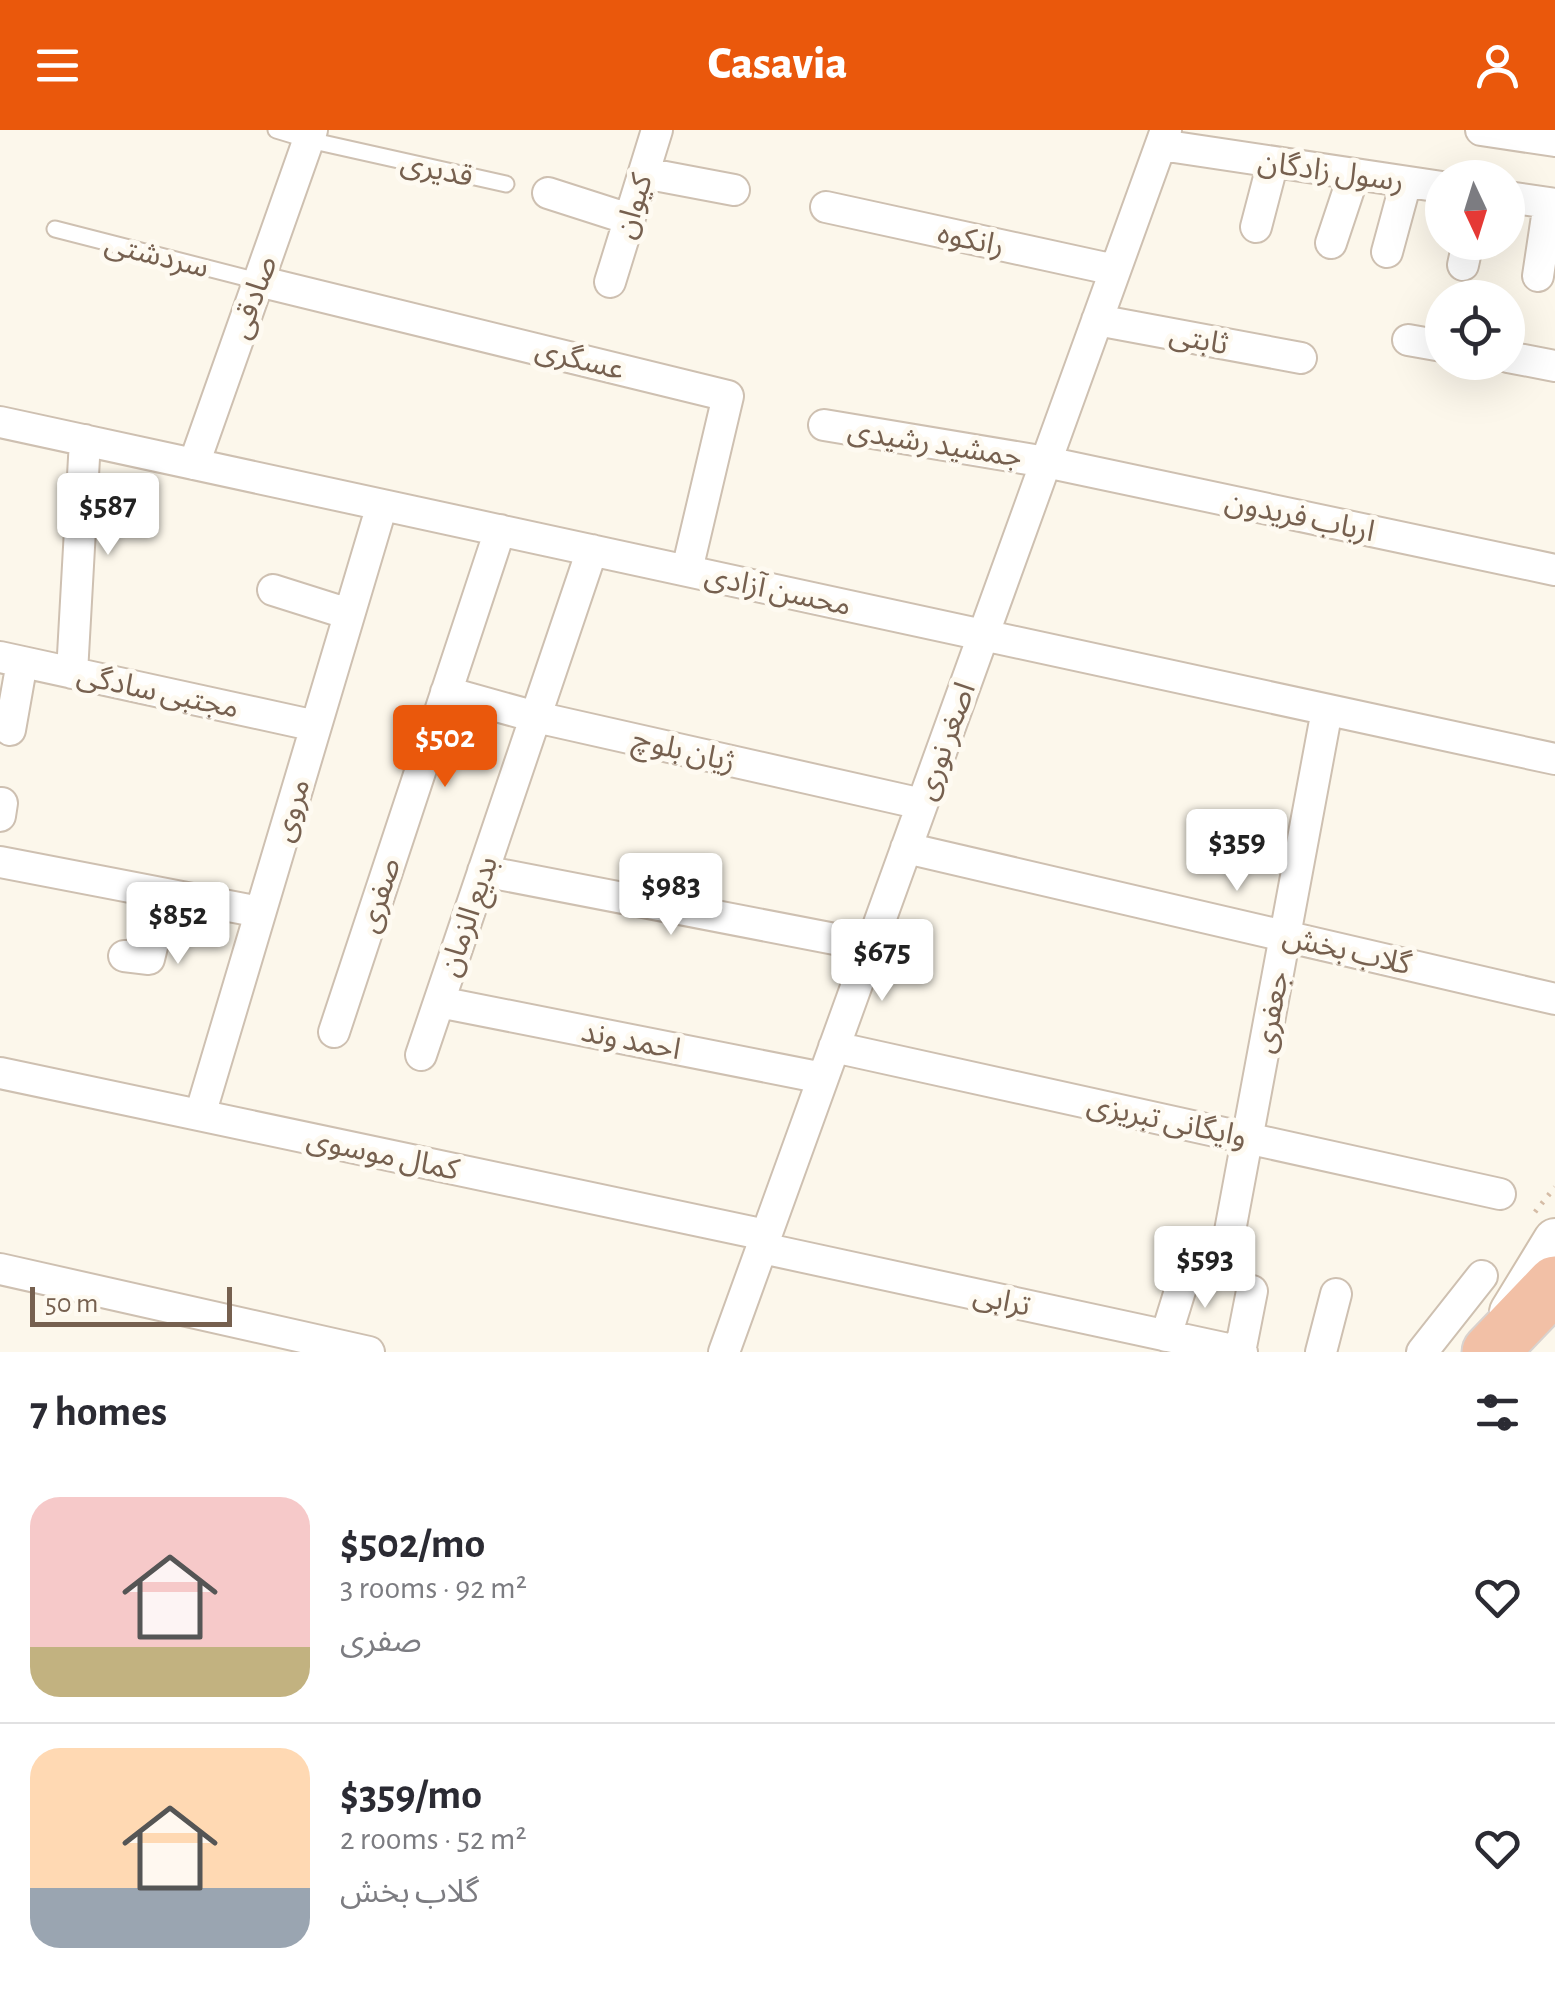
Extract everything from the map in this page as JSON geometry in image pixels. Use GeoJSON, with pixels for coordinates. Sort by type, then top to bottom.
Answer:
{"type":"FeatureCollection","features":[{"type":"Feature","properties":{"kind":"highway"},"geometry":{"type":"LineString","coordinates":[[1489,1352],[1555,1284]]}},
{"type":"Feature","properties":{"kind":"main road"},"geometry":{"type":"LineString","coordinates":[[1489,1352],[1555,1240]]}},
{"type":"Feature","properties":{"kind":"street","name":"کیوان"},"geometry":{"type":"LineString","coordinates":[[610,282],[657,130]]}},
{"type":"Feature","properties":{"kind":"street"},"geometry":{"type":"LineString","coordinates":[[1481,130],[1555,141]]}},
{"type":"Feature","properties":{"kind":"street","name":"صادقی"},"geometry":{"type":"LineString","coordinates":[[194,464],[310,135]]}},
{"type":"Feature","properties":{"kind":"street","name":"رسول زادگان"},"geometry":{"type":"LineString","coordinates":[[1163,138],[1273,162],[1425,185]]}},
{"type":"Feature","properties":{"kind":"street","name":"اصغر نوری"},"geometry":{"type":"LineString","coordinates":[[724,1352],[1163,138]]}},
{"type":"Feature","properties":{"kind":"street"},"geometry":{"type":"LineString","coordinates":[[1256,228],[1273,162]]}},
{"type":"Feature","properties":{"kind":"street"},"geometry":{"type":"LineString","coordinates":[[644,173],[734,190]]}},
{"type":"Feature","properties":{"kind":"street"},"geometry":{"type":"LineString","coordinates":[[1331,244],[1354,174]]}},
{"type":"Feature","properties":{"kind":"street"},"geometry":{"type":"LineString","coordinates":[[1387,252],[1406,182]]}},
{"type":"Feature","properties":{"kind":"street"},"geometry":{"type":"LineString","coordinates":[[548,193],[629,219]]}},
{"type":"Feature","properties":{"kind":"street"},"geometry":{"type":"LineString","coordinates":[[1525,200],[1552,204],[1538,276]]}},
{"type":"Feature","properties":{"kind":"street","name":"رانکوه"},"geometry":{"type":"LineString","coordinates":[[826,207],[1116,270]]}},
{"type":"Feature","properties":{"kind":"street","name":"عسگری"},"geometry":{"type":"LineString","coordinates":[[258,281],[728,396],[687,570]]}},
{"type":"Feature","properties":{"kind":"street","name":"ثابتی"},"geometry":{"type":"LineString","coordinates":[[1097,320],[1300,358]]}},
{"type":"Feature","properties":{"kind":"street"},"geometry":{"type":"LineString","coordinates":[[1408,340],[1425,343]]}},
{"type":"Feature","properties":{"kind":"street"},"geometry":{"type":"LineString","coordinates":[[1525,360],[1555,366]]}},
{"type":"Feature","properties":{"kind":"street","name":"محسن آزادی"},"geometry":{"type":"LineString","coordinates":[[0,422],[1555,759]]}},
{"type":"Feature","properties":{"kind":"street","name":"جمشید رشیدی"},"geometry":{"type":"LineString","coordinates":[[824,425],[1046,462]]}},
{"type":"Feature","properties":{"kind":"street"},"geometry":{"type":"LineString","coordinates":[[72,672],[85,440]]}},
{"type":"Feature","properties":{"kind":"street","name":"ارباب فریدون"},"geometry":{"type":"LineString","coordinates":[[1046,462],[1555,570]]}},
{"type":"Feature","properties":{"kind":"street","name":"مروی"},"geometry":{"type":"LineString","coordinates":[[200,1115],[382,505]]}},
{"type":"Feature","properties":{"kind":"street","name":"صفری"},"geometry":{"type":"LineString","coordinates":[[334,1032],[500,530]]}},
{"type":"Feature","properties":{"kind":"street","name":"بدیع الزمان"},"geometry":{"type":"LineString","coordinates":[[421,1054],[592,550]]}},
{"type":"Feature","properties":{"kind":"street"},"geometry":{"type":"LineString","coordinates":[[273,590],[349,614]]}},
{"type":"Feature","properties":{"kind":"street"},"geometry":{"type":"LineString","coordinates":[[10,730],[11,660]]}},
{"type":"Feature","properties":{"kind":"street","name":"مجتبی سادگی"},"geometry":{"type":"LineString","coordinates":[[11,660],[316,726]]}},
{"type":"Feature","properties":{"kind":"street","name":"ژیان بلوچ"},"geometry":{"type":"LineString","coordinates":[[446,692],[536,717],[922,804]]}},
{"type":"Feature","properties":{"kind":"street","name":"جعفری"},"geometry":{"type":"LineString","coordinates":[[1230,1232],[1327,710]]}},
{"type":"Feature","properties":{"kind":"street","name":"گلاب بخش"},"geometry":{"type":"LineString","coordinates":[[906,848],[1555,998]]}},
{"type":"Feature","properties":{"kind":"street"},"geometry":{"type":"LineString","coordinates":[[0,862],[260,912]]}},
{"type":"Feature","properties":{"kind":"street"},"geometry":{"type":"LineString","coordinates":[[483,872],[871,946]]}},
{"type":"Feature","properties":{"kind":"street"},"geometry":{"type":"LineString","coordinates":[[124,956],[149,958],[164,894]]}},
{"type":"Feature","properties":{"kind":"street","name":"احمد وند"},"geometry":{"type":"LineString","coordinates":[[439,1002],[823,1078]]}},
{"type":"Feature","properties":{"kind":"street","name":"وایگانی تبریزی"},"geometry":{"type":"LineString","coordinates":[[834,1047],[1500,1194]]}},
{"type":"Feature","properties":{"kind":"street","name":"کمال موسوی"},"geometry":{"type":"LineString","coordinates":[[0,1073],[764,1242]]}},
{"type":"Feature","properties":{"kind":"street","name":"ترابی"},"geometry":{"type":"LineString","coordinates":[[764,1242],[1241,1352]]}},
{"type":"Feature","properties":{"kind":"street"},"geometry":{"type":"LineString","coordinates":[[1166,1336],[1187,1268]]}},
{"type":"Feature","properties":{"kind":"street"},"geometry":{"type":"LineString","coordinates":[[0,1270],[369,1352]]}},
{"type":"Feature","properties":{"kind":"street"},"geometry":{"type":"LineString","coordinates":[[1422,1352],[1482,1276]]}},
{"type":"Feature","properties":{"kind":"street"},"geometry":{"type":"LineString","coordinates":[[1241,1352],[1252,1290]]}},
{"type":"Feature","properties":{"kind":"street"},"geometry":{"type":"LineString","coordinates":[[1320,1352],[1336,1294]]}},
{"type":"Feature","properties":{"kind":"lane","name":"قدیری"},"geometry":{"type":"LineString","coordinates":[[276,130],[506,184]]}},
{"type":"Feature","properties":{"kind":"lane","name":"سردشتی"},"geometry":{"type":"LineString","coordinates":[[56,230],[258,281]]}}]}
